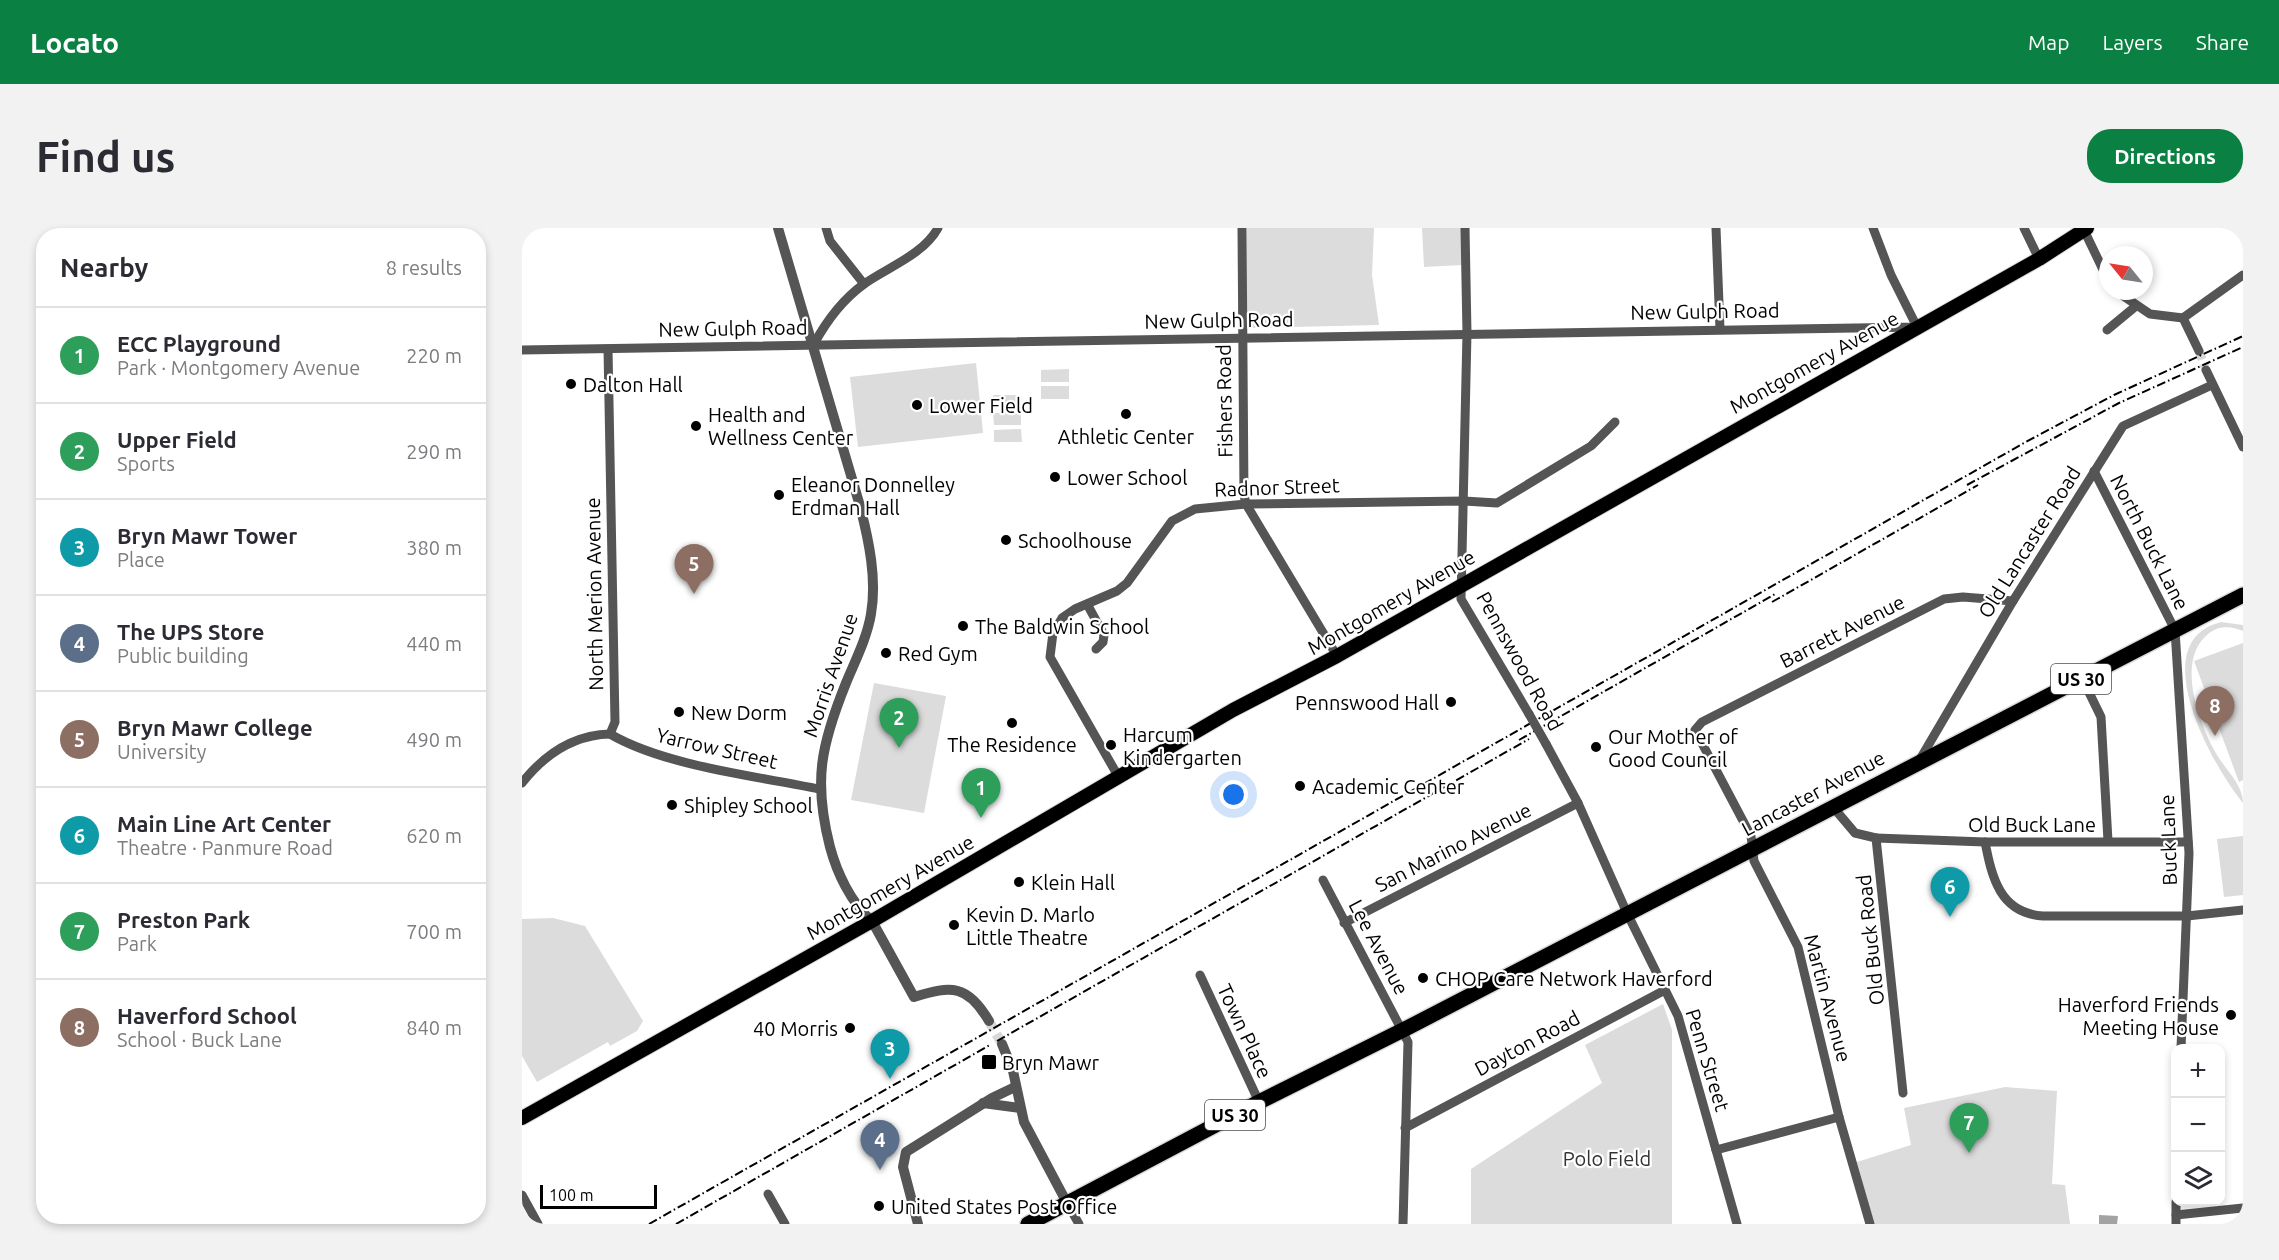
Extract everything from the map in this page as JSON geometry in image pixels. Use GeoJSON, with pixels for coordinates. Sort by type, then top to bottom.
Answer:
{"type":"FeatureCollection","features":[{"type":"Feature","properties":{"kind":"highway","name":"Lancaster Avenue"},"geometry":{"type":"LineString","coordinates":[[1404,1030],[2243,595]]}},
{"type":"Feature","properties":{"kind":"highway","name":"US 30"},"geometry":{"type":"LineString","coordinates":[[1028,1224],[1259,1101],[1404,1030]]}},
{"type":"Feature","properties":{"kind":"main road","name":"Montgomery Avenue"},"geometry":{"type":"LineString","coordinates":[[522,1118],[872,921],[1233,710],[1338,656],[2039,259],[2084,229]]}},
{"type":"Feature","properties":{"kind":"street","name":"Morris Avenue"},"geometry":{"type":"LineString","coordinates":[[778,228],[814,345],[868,538],[873,580],[871,614],[863,642],[828,732],[819,789],[833,857],[844,884],[863,913],[872,921],[914,997],[939,989],[956,990],[978,1003],[989,1021]]}},
{"type":"Feature","properties":{"kind":"street"},"geometry":{"type":"LineString","coordinates":[[826,228],[830,242],[864,284]]}},
{"type":"Feature","properties":{"kind":"street"},"geometry":{"type":"LineString","coordinates":[[814,345],[827,320],[864,284],[914,253],[939,228]]}},
{"type":"Feature","properties":{"kind":"street","name":"Fishers Road"},"geometry":{"type":"LineString","coordinates":[[1242,228],[1241,337],[1246,504],[1338,656]]}},
{"type":"Feature","properties":{"kind":"street","name":"Pennswood Road"},"geometry":{"type":"LineString","coordinates":[[1465,228],[1467,333],[1461,599],[1578,803],[1627,913]]}},
{"type":"Feature","properties":{"kind":"street"},"geometry":{"type":"LineString","coordinates":[[1716,228],[1720,329]]}},
{"type":"Feature","properties":{"kind":"street"},"geometry":{"type":"LineString","coordinates":[[1873,228],[1891,275],[1917,327]]}},
{"type":"Feature","properties":{"kind":"street"},"geometry":{"type":"LineString","coordinates":[[2024,228],[2039,259]]}},
{"type":"Feature","properties":{"kind":"street"},"geometry":{"type":"LineString","coordinates":[[2084,229],[2099,261]]}},
{"type":"Feature","properties":{"kind":"street"},"geometry":{"type":"LineString","coordinates":[[2128,300],[2150,314],[2183,318],[2243,275]]}},
{"type":"Feature","properties":{"kind":"street"},"geometry":{"type":"LineString","coordinates":[[2107,330],[2136,306]]}},
{"type":"Feature","properties":{"kind":"street"},"geometry":{"type":"LineString","coordinates":[[2183,318],[2199,351]]}},
{"type":"Feature","properties":{"kind":"street","name":"New Gulph Road"},"geometry":{"type":"LineString","coordinates":[[522,350],[1917,327]]}},
{"type":"Feature","properties":{"kind":"street","name":"North Merion Avenue"},"geometry":{"type":"LineString","coordinates":[[608,349],[615,722],[610,734]]}},
{"type":"Feature","properties":{"kind":"street"},"geometry":{"type":"LineString","coordinates":[[2206,370],[2240,435],[2243,447]]}},
{"type":"Feature","properties":{"kind":"street","name":"Old Lancaster Road"},"geometry":{"type":"LineString","coordinates":[[1918,762],[2013,601],[2123,426],[2212,385]]}},
{"type":"Feature","properties":{"kind":"street","name":"Radnor Street"},"geometry":{"type":"LineString","coordinates":[[1118,776],[1050,657],[1053,633],[1062,618],[1127,583],[1172,521],[1195,509],[1246,504],[1464,501],[1497,503],[1591,446],[1616,422]]}},
{"type":"Feature","properties":{"kind":"street","name":"North Buck Lane"},"geometry":{"type":"LineString","coordinates":[[2094,471],[2175,630]]}},
{"type":"Feature","properties":{"kind":"street","name":"Barrett Avenue"},"geometry":{"type":"LineString","coordinates":[[1696,728],[1702,722],[1944,599],[1963,597],[2013,601]]}},
{"type":"Feature","properties":{"kind":"street"},"geometry":{"type":"LineString","coordinates":[[1087,604],[1104,635],[1103,642],[1096,649]]}},
{"type":"Feature","properties":{"kind":"street","name":"Buck Lane"},"geometry":{"type":"LineString","coordinates":[[2175,630],[2188,842],[2181,1044]]}},
{"type":"Feature","properties":{"kind":"street"},"geometry":{"type":"LineString","coordinates":[[2082,678],[2101,717],[2108,841]]}},
{"type":"Feature","properties":{"kind":"street","name":"Martin Avenue"},"geometry":{"type":"LineString","coordinates":[[1696,728],[1696,736],[1751,836],[1754,861],[1798,947],[1839,1117],[1870,1224]]}},
{"type":"Feature","properties":{"kind":"street"},"geometry":{"type":"LineString","coordinates":[[522,783],[550,753],[595,734],[610,734]]}},
{"type":"Feature","properties":{"kind":"street","name":"Yarrow Street"},"geometry":{"type":"LineString","coordinates":[[610,734],[623,742],[672,758],[819,789]]}},
{"type":"Feature","properties":{"kind":"street","name":"San Marino Avenue"},"geometry":{"type":"LineString","coordinates":[[1344,923],[1578,803]]}},
{"type":"Feature","properties":{"kind":"street"},"geometry":{"type":"LineString","coordinates":[[1833,807],[1855,832],[1876,838]]}},
{"type":"Feature","properties":{"kind":"street","name":"Old Buck Lane"},"geometry":{"type":"LineString","coordinates":[[1876,838],[1984,842],[2188,842]]}},
{"type":"Feature","properties":{"kind":"street","name":"Old Buck Road"},"geometry":{"type":"LineString","coordinates":[[1876,838],[1903,1093]]}},
{"type":"Feature","properties":{"kind":"street"},"geometry":{"type":"LineString","coordinates":[[1984,842],[1991,875],[1997,890],[2005,899],[2028,914],[2043,916],[2187,916],[2243,910]]}},
{"type":"Feature","properties":{"kind":"street","name":"Lee Avenue"},"geometry":{"type":"LineString","coordinates":[[1323,880],[1344,923],[1404,1030]]}},
{"type":"Feature","properties":{"kind":"street","name":"Penn Street"},"geometry":{"type":"LineString","coordinates":[[1627,913],[1678,1016],[1737,1224]]}},
{"type":"Feature","properties":{"kind":"street","name":"Town Place"},"geometry":{"type":"LineString","coordinates":[[1200,975],[1259,1101]]}},
{"type":"Feature","properties":{"kind":"street","name":"Dayton Road"},"geometry":{"type":"LineString","coordinates":[[1405,1128],[1665,990]]}},
{"type":"Feature","properties":{"kind":"street"},"geometry":{"type":"LineString","coordinates":[[1403,1224],[1408,1042],[1404,1030]]}},
{"type":"Feature","properties":{"kind":"street"},"geometry":{"type":"LineString","coordinates":[[1002,1044],[1013,1071],[1024,1122],[1079,1224]]}},
{"type":"Feature","properties":{"kind":"street"},"geometry":{"type":"LineString","coordinates":[[918,1224],[903,1158],[913,1146],[983,1103],[1015,1087]]}},
{"type":"Feature","properties":{"kind":"street"},"geometry":{"type":"LineString","coordinates":[[983,1103],[1020,1108]]}},
{"type":"Feature","properties":{"kind":"street"},"geometry":{"type":"LineString","coordinates":[[1716,1150],[1839,1117]]}},
{"type":"Feature","properties":{"kind":"street"},"geometry":{"type":"LineString","coordinates":[[768,1194],[785,1224]]}},
{"type":"Feature","properties":{"kind":"street"},"geometry":{"type":"LineString","coordinates":[[522,1195],[538,1224]]}},
{"type":"Feature","properties":{"kind":"street"},"geometry":{"type":"LineString","coordinates":[[2176,1219],[2243,1208]]}},
{"type":"Feature","properties":{"kind":"green space"},"geometry":{"type":"Polygon","coordinates":[[[1247,228],[1374,228],[1372,275],[1379,325],[1247,328],[1247,228]]]}},
{"type":"Feature","properties":{"kind":"green space"},"geometry":{"type":"Polygon","coordinates":[[[1422,228],[1461,228],[1462,265],[1424,267],[1422,228]]]}},
{"type":"Feature","properties":{"kind":"green space","name":"Lower Field"},"geometry":{"type":"Polygon","coordinates":[[[976,363],[983,433],[858,447],[850,377],[976,363]]]}},
{"type":"Feature","properties":{"kind":"green space"},"geometry":{"type":"Polygon","coordinates":[[[1069,369],[1069,382],[1041,382],[1041,370],[1069,369]]]}},
{"type":"Feature","properties":{"kind":"green space"},"geometry":{"type":"Polygon","coordinates":[[[1041,386],[1069,386],[1069,399],[1041,399],[1041,386]]]}},
{"type":"Feature","properties":{"kind":"green space"},"geometry":{"type":"Polygon","coordinates":[[[993,395],[1021,395],[1021,408],[993,408],[993,395]]]}},
{"type":"Feature","properties":{"kind":"green space"},"geometry":{"type":"Polygon","coordinates":[[[1021,412],[1021,425],[994,425],[993,413],[1021,412]]]}},
{"type":"Feature","properties":{"kind":"green space"},"geometry":{"type":"Polygon","coordinates":[[[1021,429],[1022,442],[994,442],[994,430],[1021,429]]]}},
{"type":"Feature","properties":{"kind":"green space"},"geometry":{"type":"Polygon","coordinates":[[[2221,622],[2243,625],[2243,631],[2230,627],[2216,629],[2208,634],[2198,646],[2193,660],[2193,693],[2203,727],[2217,755],[2237,784],[2243,803],[2230,786],[2202,736],[2186,679],[2187,654],[2198,634],[2221,622]]]}},
{"type":"Feature","properties":{"kind":"green space"},"geometry":{"type":"Polygon","coordinates":[[[2243,643],[2243,780],[2239,782],[2194,661],[2243,643]]]}},
{"type":"Feature","properties":{"kind":"green space"},"geometry":{"type":"Polygon","coordinates":[[[874,683],[946,696],[924,813],[851,800],[874,683]]]}},
{"type":"Feature","properties":{"kind":"green space"},"geometry":{"type":"Polygon","coordinates":[[[2243,836],[2243,895],[2224,897],[2217,839],[2243,836]]]}},
{"type":"Feature","properties":{"kind":"green space"},"geometry":{"type":"Polygon","coordinates":[[[553,918],[585,926],[643,1021],[637,1031],[610,1046],[608,1042],[537,1082],[522,1056],[522,919],[553,918]]]}},
{"type":"Feature","properties":{"kind":"green space","name":"Polo Field"},"geometry":{"type":"Polygon","coordinates":[[[1663,1004],[1672,1030],[1672,1224],[1471,1224],[1471,1169],[1602,1083],[1585,1045],[1663,1004]]]}},
{"type":"Feature","properties":{"kind":"green space"},"geometry":{"type":"Polygon","coordinates":[[[2005,1087],[2057,1091],[2052,1184],[2065,1185],[2070,1224],[1874,1224],[1857,1162],[1911,1145],[1904,1108],[2005,1087]]]}},
{"type":"Feature","properties":{"kind":"shaded area"},"geometry":{"type":"Polygon","coordinates":[[[2099,1215],[2118,1216],[2117,1224],[2099,1224],[2099,1215]]]}},
{"type":"Feature","properties":{"kind":"tunnel"},"geometry":{"type":"LineString","coordinates":[[2199,351],[2206,370]]}},
{"type":"Feature","properties":{"kind":"tunnel"},"geometry":{"type":"LineString","coordinates":[[989,1021],[1002,1044]]}},
{"type":"Feature","properties":{"kind":"railway"},"geometry":{"type":"LineString","coordinates":[[649,1224],[2024,443],[2114,395],[2243,336]]}},
{"type":"Feature","properties":{"kind":"railway"},"geometry":{"type":"LineString","coordinates":[[1967,485],[2119,403],[2243,347]]}},
{"type":"Feature","properties":{"kind":"railway"},"geometry":{"type":"LineString","coordinates":[[1772,602],[1978,485]]}},
{"type":"Feature","properties":{"kind":"railway"},"geometry":{"type":"LineString","coordinates":[[1519,740],[1777,593]]}},
{"type":"Feature","properties":{"kind":"railway"},"geometry":{"type":"LineString","coordinates":[[997,1041],[1529,739]]}},
{"type":"Feature","properties":{"kind":"railway"},"geometry":{"type":"LineString","coordinates":[[676,1224],[990,1045]]}},
{"type":"Feature","properties":{"kind":"place","name":"Dalton Hall"},"geometry":{"type":"Point","coordinates":[571,384]}},
{"type":"Feature","properties":{"kind":"place","name":"Lower Field"},"geometry":{"type":"Point","coordinates":[917,405]}},
{"type":"Feature","properties":{"kind":"place","name":"Athletic Center"},"geometry":{"type":"Point","coordinates":[1126,414]}},
{"type":"Feature","properties":{"kind":"place","name":"Health and Wellness Center"},"geometry":{"type":"Point","coordinates":[696,426]}},
{"type":"Feature","properties":{"kind":"place","name":"Lower School"},"geometry":{"type":"Point","coordinates":[1055,477]}},
{"type":"Feature","properties":{"kind":"place","name":"Eleanor Donnelley Erdman Hall"},"geometry":{"type":"Point","coordinates":[779,495]}},
{"type":"Feature","properties":{"kind":"place","name":"Schoolhouse"},"geometry":{"type":"Point","coordinates":[1006,540]}},
{"type":"Feature","properties":{"kind":"place","name":"Bryn Mawr College"},"geometry":{"type":"Point","coordinates":[694,594]}},
{"type":"Feature","properties":{"kind":"place","name":"The Baldwin School"},"geometry":{"type":"Point","coordinates":[963,626]}},
{"type":"Feature","properties":{"kind":"place","name":"Red Gym"},"geometry":{"type":"Point","coordinates":[886,653]}},
{"type":"Feature","properties":{"kind":"place","name":"Pennswood Hall"},"geometry":{"type":"Point","coordinates":[1451,702]}},
{"type":"Feature","properties":{"kind":"place","name":"New Dorm"},"geometry":{"type":"Point","coordinates":[679,712]}},
{"type":"Feature","properties":{"kind":"place","name":"The Residence"},"geometry":{"type":"Point","coordinates":[1012,723]}},
{"type":"Feature","properties":{"kind":"place","name":"Haverford School"},"geometry":{"type":"Point","coordinates":[2215,736]}},
{"type":"Feature","properties":{"kind":"place","name":"Harcum Kindergarten"},"geometry":{"type":"Point","coordinates":[1111,745]}},
{"type":"Feature","properties":{"kind":"place","name":"Our Mother of Good Council"},"geometry":{"type":"Point","coordinates":[1596,747]}},
{"type":"Feature","properties":{"kind":"place","name":"Upper Field"},"geometry":{"type":"Point","coordinates":[899,748]}},
{"type":"Feature","properties":{"kind":"place","name":"Academic Center"},"geometry":{"type":"Point","coordinates":[1300,786]}},
{"type":"Feature","properties":{"kind":"place","name":"Shipley School"},"geometry":{"type":"Point","coordinates":[672,805]}},
{"type":"Feature","properties":{"kind":"place","name":"ECC Playground"},"geometry":{"type":"Point","coordinates":[981,818]}},
{"type":"Feature","properties":{"kind":"place","name":"Klein Hall"},"geometry":{"type":"Point","coordinates":[1019,882]}},
{"type":"Feature","properties":{"kind":"place","name":"Main Line Art Center"},"geometry":{"type":"Point","coordinates":[1950,917]}},
{"type":"Feature","properties":{"kind":"place","name":"Kevin D. Marlo Little Theatre"},"geometry":{"type":"Point","coordinates":[954,925]}},
{"type":"Feature","properties":{"kind":"place","name":"CHOP Care Network Haverford"},"geometry":{"type":"Point","coordinates":[1423,978]}},
{"type":"Feature","properties":{"kind":"place","name":"Haverford Friends Meeting House"},"geometry":{"type":"Point","coordinates":[2231,1015]}},
{"type":"Feature","properties":{"kind":"place","name":"40 Morris"},"geometry":{"type":"Point","coordinates":[850,1028]}},
{"type":"Feature","properties":{"kind":"place","name":"Bryn Mawr"},"geometry":{"type":"Point","coordinates":[989,1062]}},
{"type":"Feature","properties":{"kind":"place","name":"Bryn Mawr Tower"},"geometry":{"type":"Point","coordinates":[890,1079]}},
{"type":"Feature","properties":{"kind":"place","name":"Preston Park"},"geometry":{"type":"Point","coordinates":[1969,1153]}},
{"type":"Feature","properties":{"kind":"place","name":"The UPS Store"},"geometry":{"type":"Point","coordinates":[880,1170]}},
{"type":"Feature","properties":{"kind":"place","name":"United States Post Office"},"geometry":{"type":"Point","coordinates":[879,1206]}}]}
